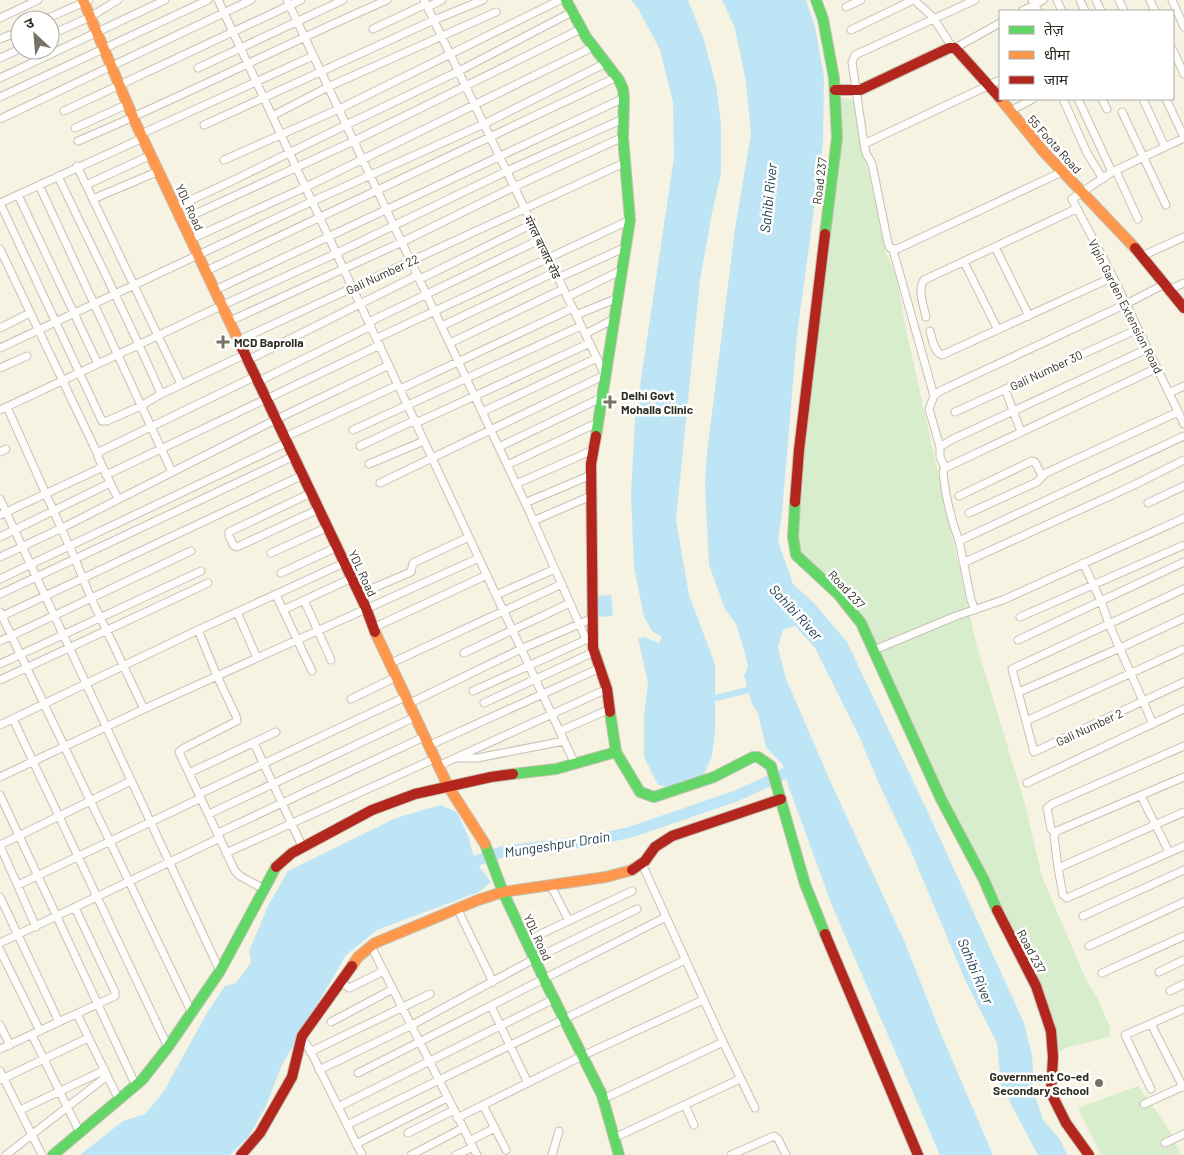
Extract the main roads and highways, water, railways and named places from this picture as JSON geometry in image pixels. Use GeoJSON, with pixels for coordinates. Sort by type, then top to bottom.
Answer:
{"type":"FeatureCollection","features":[{"type":"Feature","properties":{"kind":"water"},"geometry":{"type":"Polygon","coordinates":[[[631,0],[688,0],[704,40],[716,85],[721,123],[721,173],[700,280],[676,520],[689,595],[715,664],[715,732],[712,756],[702,778],[672,788],[658,785],[644,757],[644,716],[648,683],[638,638],[644,637],[659,643],[662,637],[652,631],[644,617],[634,567],[631,494],[635,420],[674,157],[673,102],[660,50],[639,10],[631,0]]]}},
{"type":"Feature","properties":{"kind":"water","name":"Sahibi River"},"geometry":{"type":"Polygon","coordinates":[[[722,0],[806,0],[815,27],[824,77],[823,143],[797,335],[778,541],[793,584],[815,604],[847,642],[932,821],[1024,1023],[1032,1055],[1034,1092],[1043,1120],[1059,1138],[1067,1155],[1038,1155],[1001,1085],[997,1043],[965,980],[911,851],[879,784],[860,738],[815,648],[795,626],[783,630],[778,647],[786,679],[832,785],[905,943],[941,1034],[993,1155],[940,1155],[833,908],[788,785],[783,765],[766,747],[758,713],[752,704],[744,676],[748,667],[736,624],[725,609],[709,565],[705,484],[707,453],[735,229],[751,134],[746,82],[735,28],[722,0]]]}},
{"type":"Feature","properties":{"kind":"water"},"geometry":{"type":"Polygon","coordinates":[[[611,595],[613,616],[599,617],[597,596],[611,595]]]}},
{"type":"Feature","properties":{"kind":"water"},"geometry":{"type":"Polygon","coordinates":[[[440,805],[457,812],[468,836],[475,861],[491,882],[479,892],[377,930],[346,955],[282,1065],[266,1106],[249,1136],[230,1155],[80,1155],[123,1121],[145,1114],[164,1091],[207,1013],[225,986],[236,983],[251,963],[249,951],[268,906],[288,871],[396,818],[440,805]]]}},
{"type":"Feature","properties":{"kind":"waterway"},"geometry":{"type":"LineString","coordinates":[[709,695],[716,698],[748,690]]}},
{"type":"Feature","properties":{"kind":"waterway","name":"Mungeshpur Drain"},"geometry":{"type":"LineString","coordinates":[[462,866],[504,851],[591,841],[631,832],[736,796],[778,777],[796,766]]}},
{"type":"Feature","properties":{"kind":"place","name":"MCD Baprolla"},"geometry":{"type":"Point","coordinates":[223,342]}},
{"type":"Feature","properties":{"kind":"place","name":"Delhi Govt Mohalla Clinic"},"geometry":{"type":"Point","coordinates":[610,402]}},
{"type":"Feature","properties":{"kind":"place","name":"Government Co-ed Secondary School"},"geometry":{"type":"Point","coordinates":[1099,1083]}}]}
